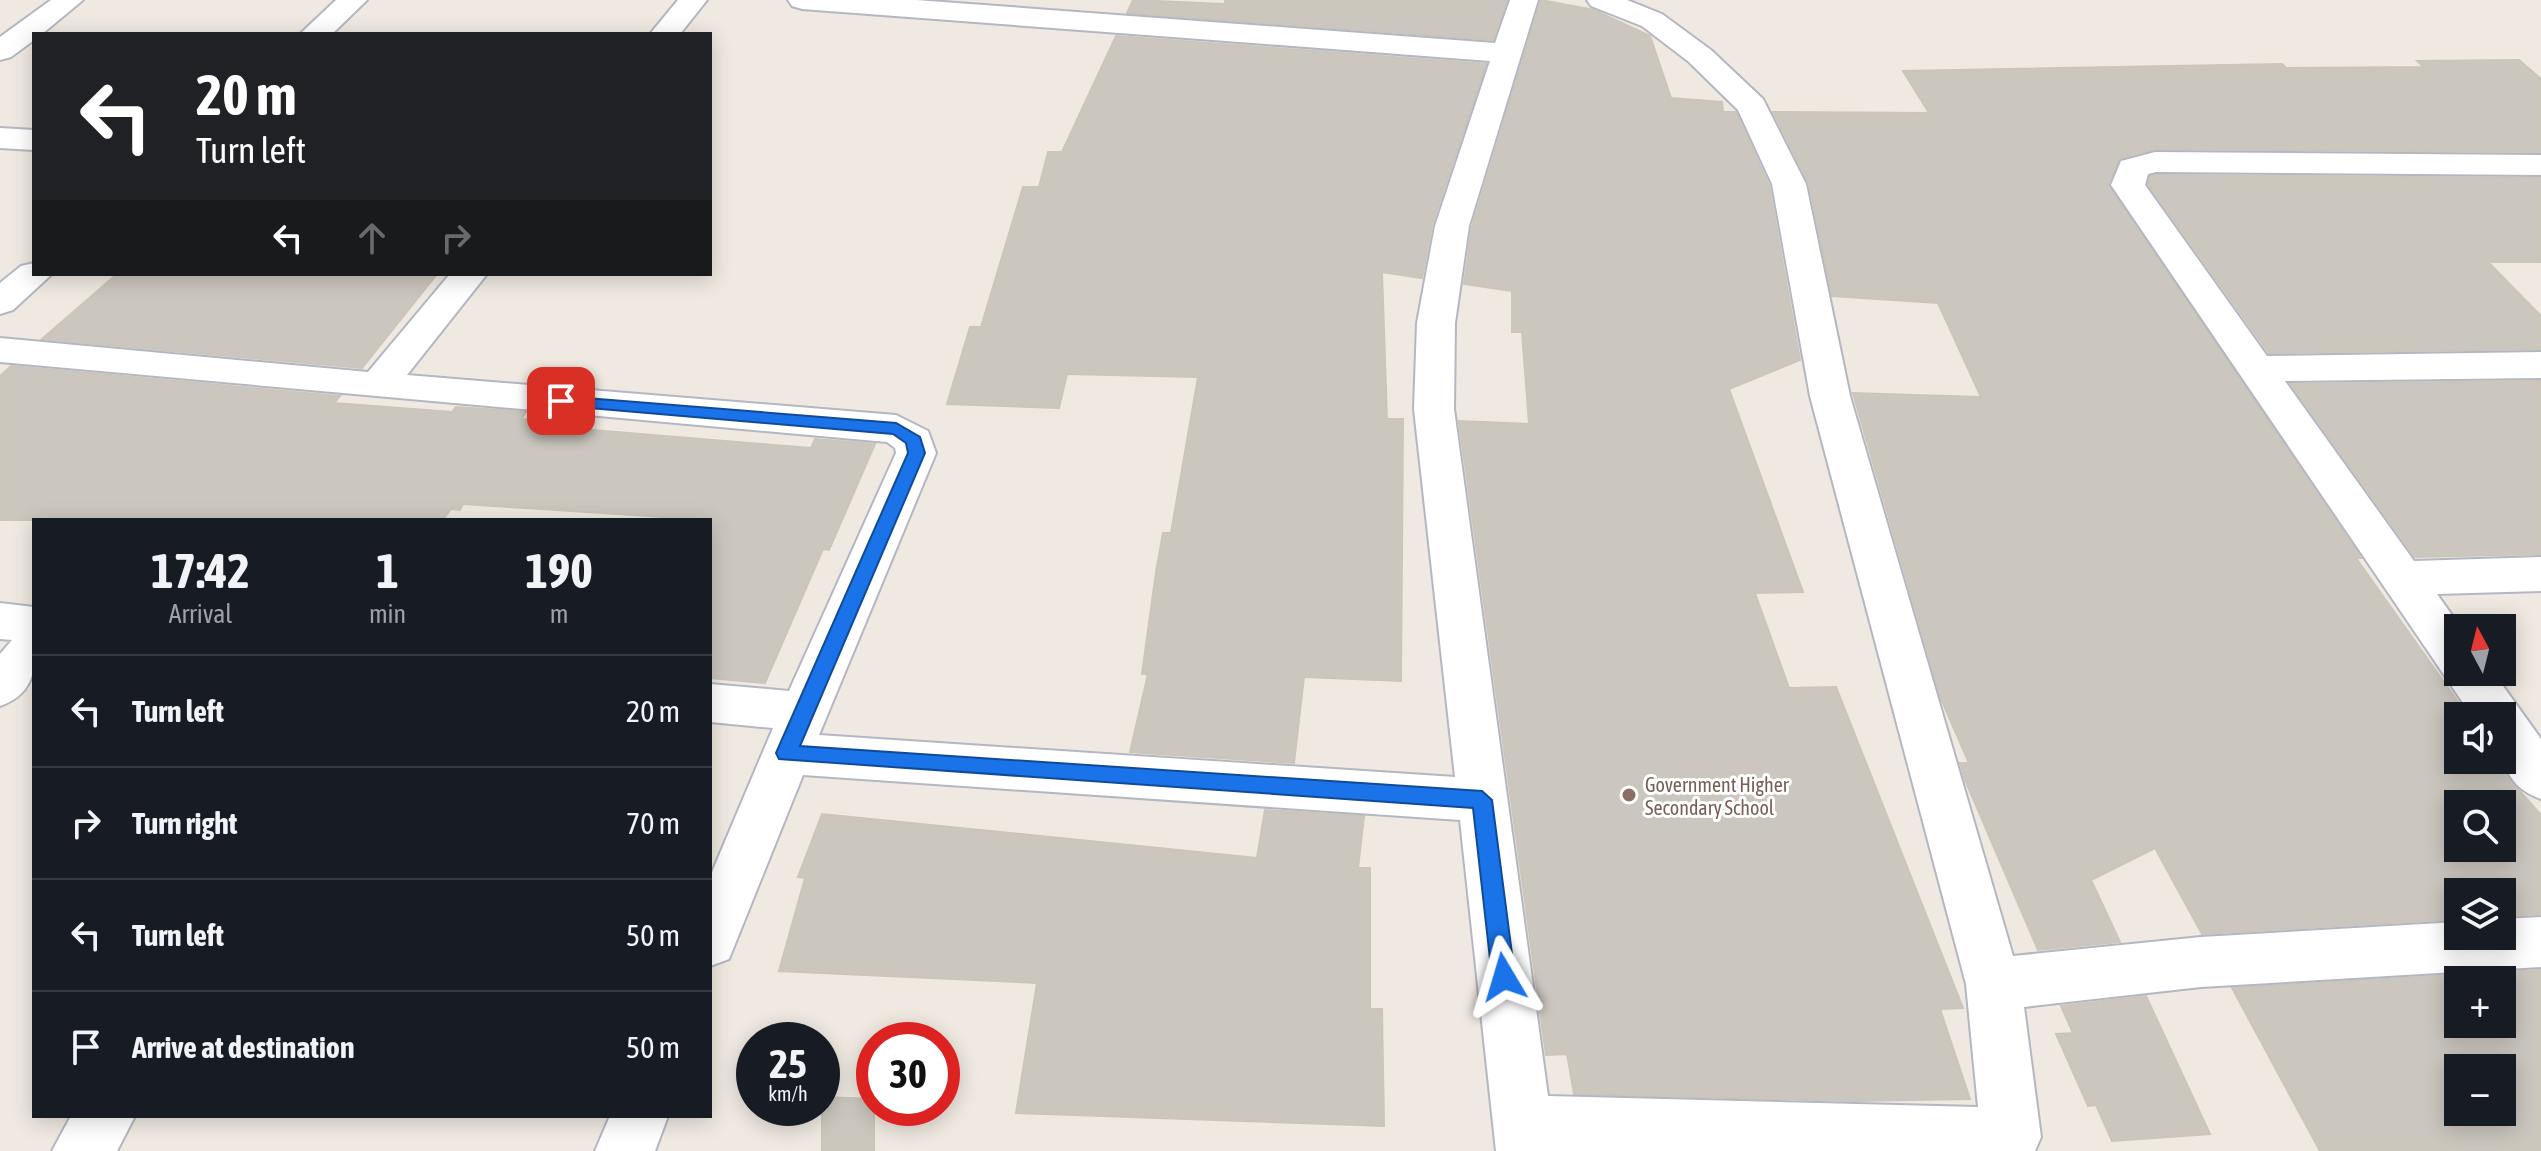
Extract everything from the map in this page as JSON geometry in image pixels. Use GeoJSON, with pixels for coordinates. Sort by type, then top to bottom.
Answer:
{"type":"FeatureCollection","features":[{"type":"Feature","properties":{"kind":"street"},"geometry":{"type":"LineString","coordinates":[[0,51],[69,0]]}},
{"type":"Feature","properties":{"kind":"street"},"geometry":{"type":"LineString","coordinates":[[317,32],[353,0]]}},
{"type":"Feature","properties":{"kind":"street"},"geometry":{"type":"LineString","coordinates":[[667,32],[693,0]]}},
{"type":"Feature","properties":{"kind":"street"},"geometry":{"type":"LineString","coordinates":[[802,0],[1505,53]]}},
{"type":"Feature","properties":{"kind":"street"},"geometry":{"type":"LineString","coordinates":[[1524,0],[1452,226],[1436,323],[1434,409],[1524,1138],[2013,1144],[1994,984],[1830,396],[1789,184],[1752,106],[1742,96],[1700,56],[1652,20],[1601,0]]}},
{"type":"Feature","properties":{"kind":"street"},"geometry":{"type":"LineString","coordinates":[[0,138],[32,140]]}},
{"type":"Feature","properties":{"kind":"street"},"geometry":{"type":"LineString","coordinates":[[2444,639],[2128,185],[2133,168],[2155,162],[2541,165]]}},
{"type":"Feature","properties":{"kind":"street"},"geometry":{"type":"LineString","coordinates":[[0,302],[32,276]]}},
{"type":"Feature","properties":{"kind":"street"},"geometry":{"type":"LineString","coordinates":[[378,386],[467,276]]}},
{"type":"Feature","properties":{"kind":"street"},"geometry":{"type":"LineString","coordinates":[[0,350],[378,386],[896,429],[914,441],[916,453],[795,733],[712,936]]}},
{"type":"Feature","properties":{"kind":"street"},"geometry":{"type":"LineString","coordinates":[[2256,369],[2541,365]]}},
{"type":"Feature","properties":{"kind":"street"},"geometry":{"type":"LineString","coordinates":[[2402,578],[2541,574]]}},
{"type":"Feature","properties":{"kind":"street"},"geometry":{"type":"LineString","coordinates":[[0,621],[32,625]]}},
{"type":"Feature","properties":{"kind":"street"},"geometry":{"type":"LineString","coordinates":[[0,687],[32,648]]}},
{"type":"Feature","properties":{"kind":"street"},"geometry":{"type":"LineString","coordinates":[[712,704],[795,733],[1482,800]]}},
{"type":"Feature","properties":{"kind":"street"},"geometry":{"type":"LineString","coordinates":[[2516,742],[2541,778]]}},
{"type":"Feature","properties":{"kind":"street"},"geometry":{"type":"LineString","coordinates":[[1994,984],[2201,962],[2541,942]]}},
{"type":"Feature","properties":{"kind":"street"},"geometry":{"type":"LineString","coordinates":[[82,1151],[105,1118]]}},
{"type":"Feature","properties":{"kind":"street"},"geometry":{"type":"LineString","coordinates":[[625,1151],[638,1118]]}},
{"type":"Feature","properties":{"kind":"building"},"geometry":{"type":"Polygon","coordinates":[[[1133,0],[1225,4],[1225,0],[1507,0],[1493,40],[1127,13],[1133,0]]]}},
{"type":"Feature","properties":{"kind":"building"},"geometry":{"type":"Polygon","coordinates":[[[1541,0],[1594,10],[1650,36],[1671,98],[1722,102],[1723,112],[1736,112],[1769,185],[1800,360],[1729,389],[1803,592],[1755,593],[1789,688],[1836,687],[1963,1008],[1940,1009],[1970,1099],[1855,1101],[1574,1094],[1567,1054],[1546,1055],[1459,421],[1529,424],[1522,332],[1512,332],[1512,291],[1464,284],[1472,227],[1541,0]]]}},
{"type":"Feature","properties":{"kind":"building"},"geometry":{"type":"Polygon","coordinates":[[[1116,36],[1486,64],[1432,225],[1422,278],[1382,272],[1387,419],[1403,419],[1401,681],[1304,677],[1294,763],[1130,752],[1148,674],[1142,674],[1163,533],[1171,533],[1198,377],[1067,374],[1059,408],[947,404],[970,327],[981,327],[1023,187],[1039,187],[1048,152],[1062,152],[1116,36]]]}},
{"type":"Feature","properties":{"kind":"building"},"geometry":{"type":"Polygon","coordinates":[[[2519,60],[2541,79],[2541,152],[2155,149],[2120,158],[2108,184],[2361,558],[2356,558],[2458,702],[2444,702],[2444,774],[2506,774],[2541,815],[2541,914],[2516,915],[2516,878],[2444,878],[2444,920],[2202,934],[2155,848],[2091,880],[2120,942],[2038,950],[1965,780],[1960,763],[1969,763],[1941,699],[1853,393],[1981,397],[1938,303],[1832,296],[1809,183],[1773,112],[1929,113],[1903,71],[2282,64],[2286,68],[2424,67],[2417,61],[2519,60]]]}},
{"type":"Feature","properties":{"kind":"building"},"geometry":{"type":"Polygon","coordinates":[[[2150,176],[2541,178],[2541,262],[2488,262],[2541,316],[2541,349],[2269,353],[2148,184],[2150,176]]]}},
{"type":"Feature","properties":{"kind":"building"},"geometry":{"type":"Polygon","coordinates":[[[115,276],[435,276],[362,368],[42,339],[115,276]]]}},
{"type":"Feature","properties":{"kind":"building"},"geometry":{"type":"Polygon","coordinates":[[[11,366],[340,396],[334,403],[452,412],[456,407],[526,412],[521,419],[584,424],[580,429],[811,448],[815,439],[875,444],[829,550],[823,549],[765,683],[712,678],[712,518],[463,504],[460,510],[451,509],[444,518],[0,520],[0,376],[11,366]]]}},
{"type":"Feature","properties":{"kind":"building"},"geometry":{"type":"Polygon","coordinates":[[[2541,381],[2541,554],[2415,557],[2291,384],[2541,381]]]}},
{"type":"Feature","properties":{"kind":"building"},"geometry":{"type":"Polygon","coordinates":[[[1265,810],[1364,816],[1358,868],[1370,868],[1370,1009],[1382,1009],[1384,1126],[1016,1113],[1037,983],[779,971],[805,878],[798,877],[822,814],[1257,858],[1265,810]]]}},
{"type":"Feature","properties":{"kind":"building"},"geometry":{"type":"Polygon","coordinates":[[[2541,970],[2541,1151],[2320,1151],[2232,988],[2444,976],[2444,1038],[2516,1038],[2516,971],[2541,970]]]}},
{"type":"Feature","properties":{"kind":"building"},"geometry":{"type":"Polygon","coordinates":[[[2146,996],[2210,1134],[2112,1141],[2096,1105],[2088,1106],[2056,1034],[2073,1033],[2061,1006],[2146,996]]]}},
{"type":"Feature","properties":{"kind":"building"},"geometry":{"type":"Polygon","coordinates":[[[840,1098],[856,1098],[856,1126],[874,1126],[874,1151],[822,1151],[822,1126],[840,1126],[840,1098]]]}},
{"type":"Feature","properties":{"kind":"place","name":"Government Higher Secondary School"},"geometry":{"type":"Point","coordinates":[1629,795]}},
{"type":"Feature","properties":{"kind":"route"},"geometry":{"type":"LineString","coordinates":[[561,401],[896,429],[914,441],[916,453],[786,753],[1482,800],[1504,977]]}}]}
